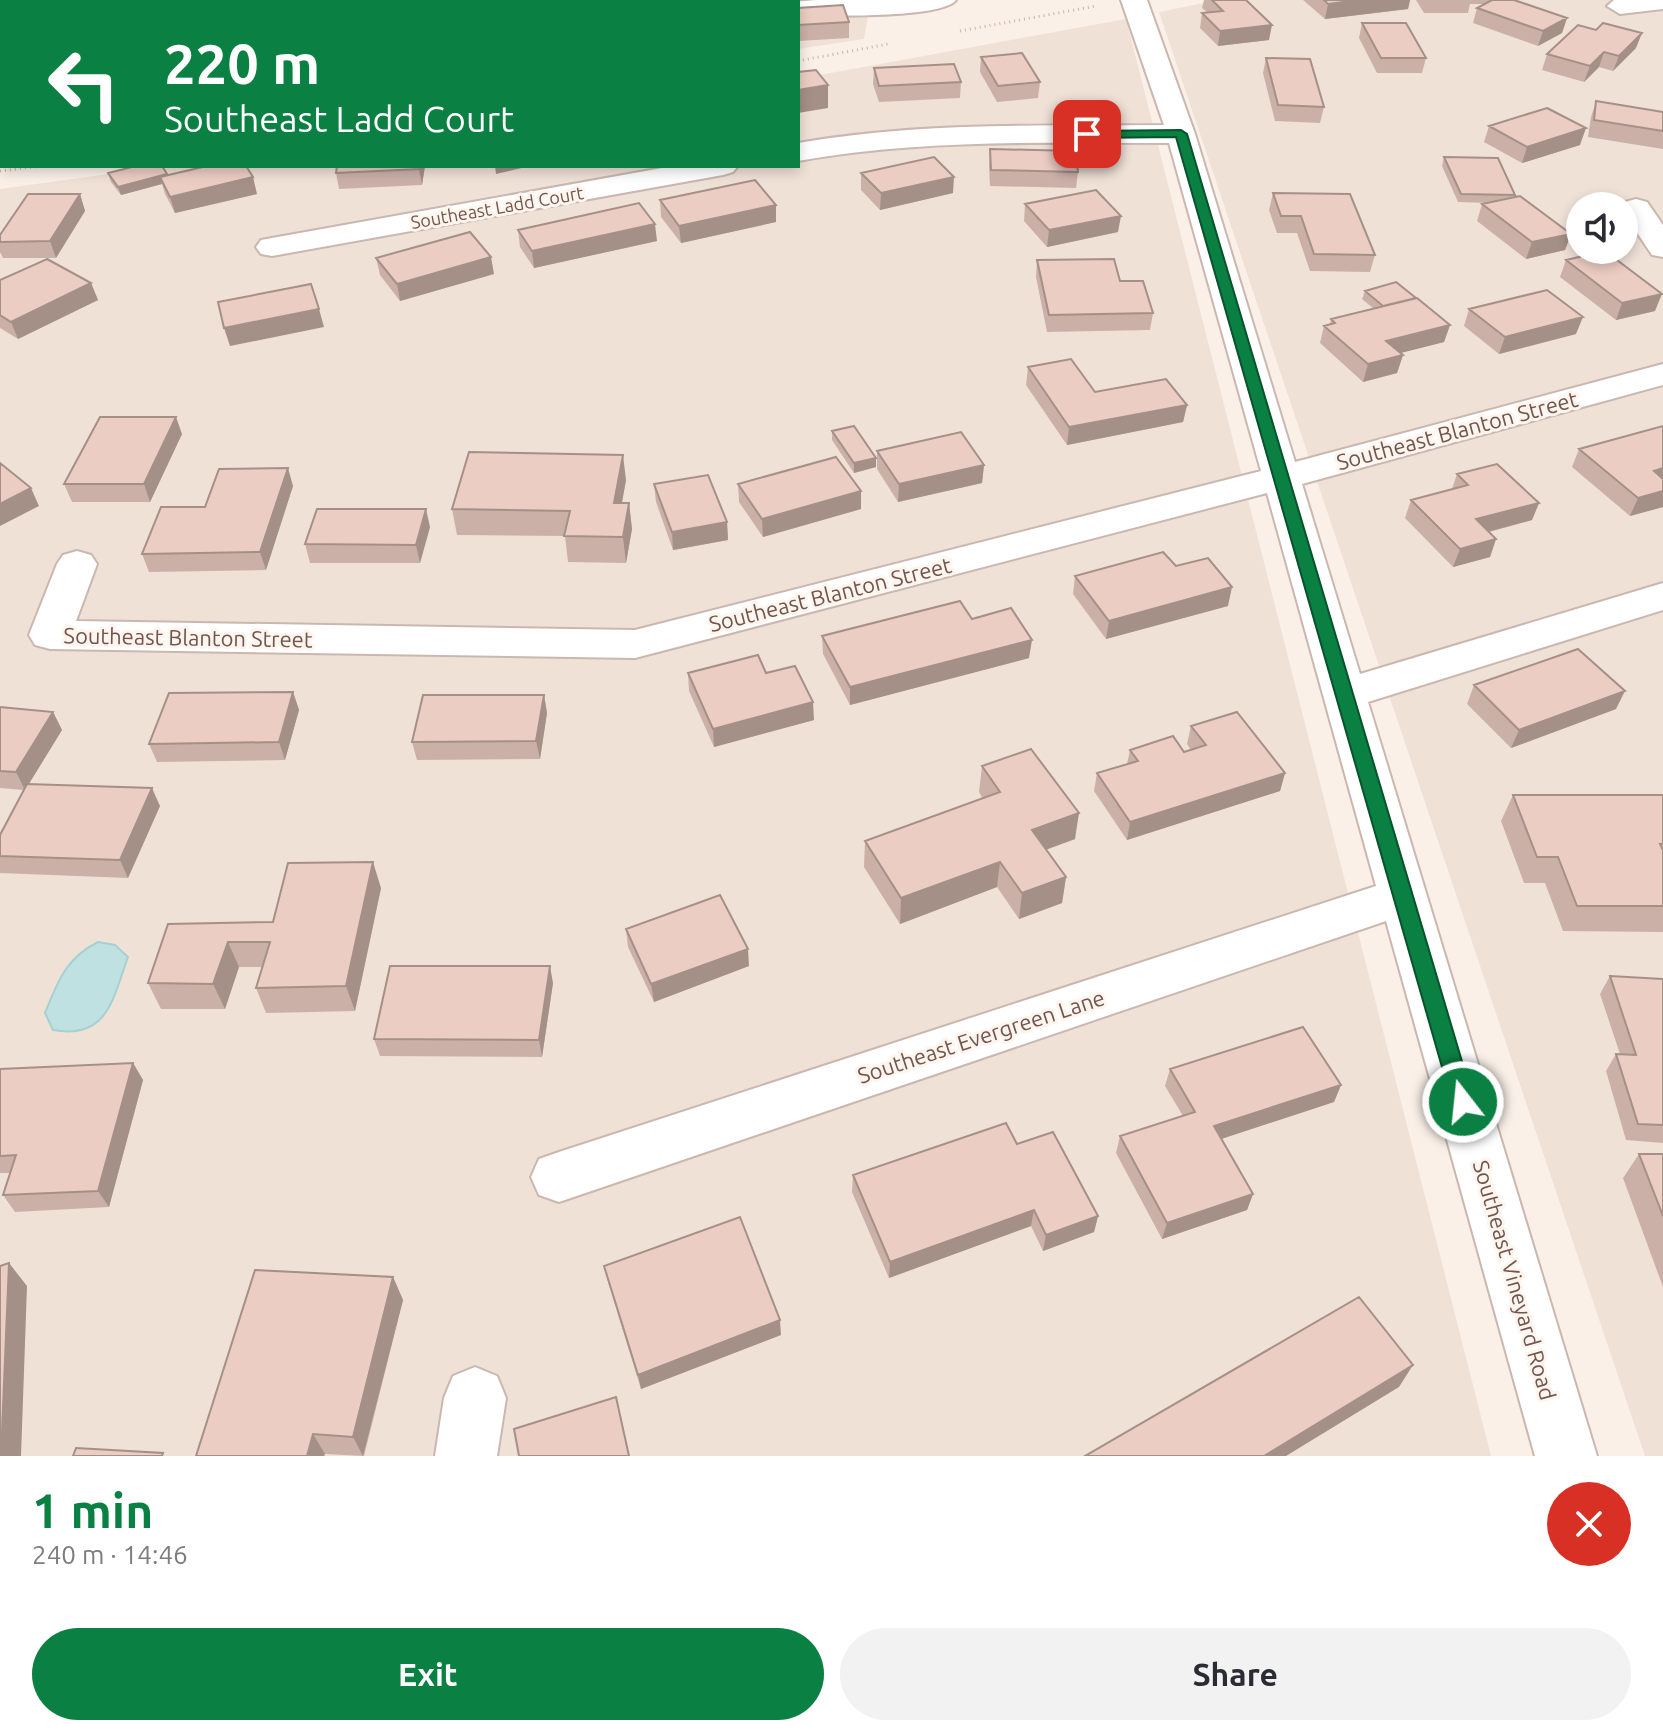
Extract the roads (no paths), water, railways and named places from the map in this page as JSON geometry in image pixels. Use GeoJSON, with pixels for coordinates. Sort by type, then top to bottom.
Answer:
{"type":"FeatureCollection","features":[{"type":"Feature","properties":{"kind":"street"},"geometry":{"type":"LineString","coordinates":[[800,8],[892,6],[943,0]]}},
{"type":"Feature","properties":{"kind":"street","name":"Southeast Vineyard Road"},"geometry":{"type":"LineString","coordinates":[[1134,0],[1181,134],[1566,1456]]}},
{"type":"Feature","properties":{"kind":"street"},"geometry":{"type":"LineString","coordinates":[[1620,6],[1663,1]]}},
{"type":"Feature","properties":{"kind":"street"},"geometry":{"type":"LineString","coordinates":[[800,152],[871,139],[929,135],[1181,134]]}},
{"type":"Feature","properties":{"kind":"street","name":"Southeast Ladd Court"},"geometry":{"type":"LineString","coordinates":[[272,247],[712,168]]}},
{"type":"Feature","properties":{"kind":"street"},"geometry":{"type":"LineString","coordinates":[[1638,211],[1663,248]]}},
{"type":"Feature","properties":{"kind":"street","name":"Southeast Blanton Street"},"geometry":{"type":"LineString","coordinates":[[77,564],[50,635],[635,644],[1280,478],[1663,374]]}},
{"type":"Feature","properties":{"kind":"street"},"geometry":{"type":"LineString","coordinates":[[1344,694],[1663,596]]}},
{"type":"Feature","properties":{"kind":"street","name":"Southeast Evergreen Lane"},"geometry":{"type":"LineString","coordinates":[[559,1177],[1403,896]]}},
{"type":"Feature","properties":{"kind":"water"},"geometry":{"type":"Polygon","coordinates":[[[98,942],[115,945],[128,957],[106,1013],[86,1029],[53,1030],[45,1013],[59,981],[78,955],[98,942]]]}}]}
